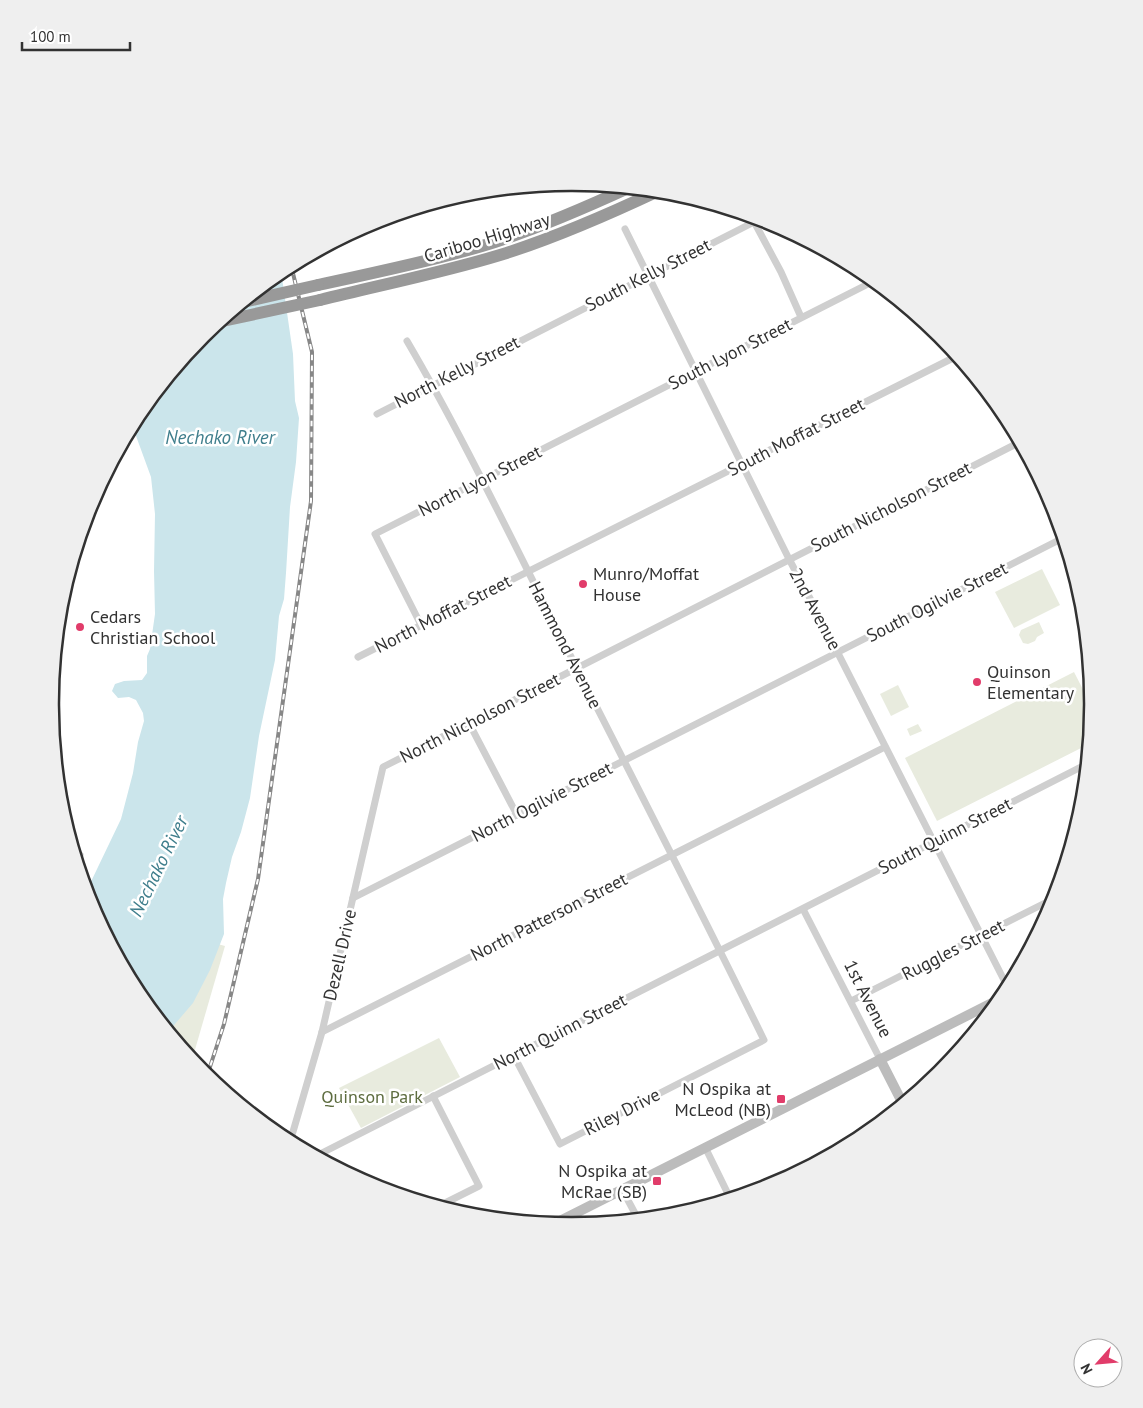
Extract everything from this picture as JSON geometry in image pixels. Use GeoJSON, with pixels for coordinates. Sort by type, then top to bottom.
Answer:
{"type":"FeatureCollection","features":[{"type":"Feature","properties":{"kind":"highway","name":"Cariboo Highway"},"geometry":{"type":"LineString","coordinates":[[256,299],[430,260],[483,246],[548,223],[616,193]]}},
{"type":"Feature","properties":{"kind":"highway","name":"Cariboo Highway"},"geometry":{"type":"LineString","coordinates":[[232,319],[432,273],[501,254],[555,236],[645,197]]}},
{"type":"Feature","properties":{"kind":"street","name":"South Kelly Street"},"geometry":{"type":"LineString","coordinates":[[537,331],[748,223]]}},
{"type":"Feature","properties":{"kind":"street"},"geometry":{"type":"LineString","coordinates":[[759,226],[801,318]]}},
{"type":"Feature","properties":{"kind":"street","name":"2nd Avenue"},"geometry":{"type":"LineString","coordinates":[[625,229],[789,558],[1004,980]]}},
{"type":"Feature","properties":{"kind":"street","name":"South Lyon Street"},"geometry":{"type":"LineString","coordinates":[[586,428],[866,285]]}},
{"type":"Feature","properties":{"kind":"street","name":"North Kelly Street"},"geometry":{"type":"LineString","coordinates":[[377,414],[537,331]]}},
{"type":"Feature","properties":{"kind":"street","name":"Hammond Avenue"},"geometry":{"type":"LineString","coordinates":[[407,341],[432,385],[528,571],[720,951]]}},
{"type":"Feature","properties":{"kind":"street","name":"South Moffat Street"},"geometry":{"type":"LineString","coordinates":[[635,518],[951,359]]}},
{"type":"Feature","properties":{"kind":"street","name":"North Lyon Street"},"geometry":{"type":"LineString","coordinates":[[421,625],[375,534],[586,428]]}},
{"type":"Feature","properties":{"kind":"street","name":"South Nicholson Street"},"geometry":{"type":"LineString","coordinates":[[684,613],[1014,445]]}},
{"type":"Feature","properties":{"kind":"street","name":"North Moffat Street"},"geometry":{"type":"LineString","coordinates":[[358,657],[635,518]]}},
{"type":"Feature","properties":{"kind":"street","name":"South Ogilvie Street"},"geometry":{"type":"LineString","coordinates":[[730,707],[1058,541]]}},
{"type":"Feature","properties":{"kind":"street","name":"North Nicholson Street"},"geometry":{"type":"LineString","coordinates":[[382,767],[684,613]]}},
{"type":"Feature","properties":{"kind":"street","name":"North Ogilvie Street"},"geometry":{"type":"LineString","coordinates":[[353,898],[730,707]]}},
{"type":"Feature","properties":{"kind":"street"},"geometry":{"type":"LineString","coordinates":[[469,723],[517,815]]}},
{"type":"Feature","properties":{"kind":"street","name":"North Patterson Street"},"geometry":{"type":"LineString","coordinates":[[322,1032],[885,747]]}},
{"type":"Feature","properties":{"kind":"street","name":"Dezell Drive"},"geometry":{"type":"LineString","coordinates":[[292,1134],[322,1032],[382,767]]}},
{"type":"Feature","properties":{"kind":"street","name":"South Quinn Street"},"geometry":{"type":"LineString","coordinates":[[803,909],[1080,767]]}},
{"type":"Feature","properties":{"kind":"street","name":"Ruggles Street"},"geometry":{"type":"LineString","coordinates":[[851,1001],[1043,904]]}},
{"type":"Feature","properties":{"kind":"street","name":"North Quinn Street"},"geometry":{"type":"LineString","coordinates":[[323,1152],[803,909]]}},
{"type":"Feature","properties":{"kind":"street","name":"1st Avenue"},"geometry":{"type":"LineString","coordinates":[[803,909],[900,1098]]}},
{"type":"Feature","properties":{"kind":"street","name":"Riley Drive"},"geometry":{"type":"LineString","coordinates":[[514,1056],[560,1144],[764,1040],[720,951]]}},
{"type":"Feature","properties":{"kind":"street"},"geometry":{"type":"LineString","coordinates":[[568,1217],[985,1006]]}},
{"type":"Feature","properties":{"kind":"street"},"geometry":{"type":"LineString","coordinates":[[433,1096],[479,1186],[449,1201]]}},
{"type":"Feature","properties":{"kind":"street"},"geometry":{"type":"LineString","coordinates":[[705,1147],[727,1192]]}},
{"type":"Feature","properties":{"kind":"street"},"geometry":{"type":"LineString","coordinates":[[622,1189],[634,1212]]}},
{"type":"Feature","properties":{"kind":"green space"},"geometry":{"type":"Polygon","coordinates":[[[1042,569],[1060,605],[1014,628],[995,592],[1042,569]]]}},
{"type":"Feature","properties":{"kind":"green space"},"geometry":{"type":"Polygon","coordinates":[[[1039,622],[1044,633],[1037,637],[1035,641],[1028,644],[1023,643],[1019,635],[1021,630],[1039,622]]]}},
{"type":"Feature","properties":{"kind":"green space"},"geometry":{"type":"Polygon","coordinates":[[[1074,672],[1084,691],[1082,747],[937,821],[905,758],[1074,672]]]}},
{"type":"Feature","properties":{"kind":"green space"},"geometry":{"type":"Polygon","coordinates":[[[898,685],[909,707],[891,716],[880,694],[898,685]]]}},
{"type":"Feature","properties":{"kind":"green space"},"geometry":{"type":"Polygon","coordinates":[[[918,724],[922,731],[910,736],[907,729],[918,724]]]}},
{"type":"Feature","properties":{"kind":"green space"},"geometry":{"type":"Polygon","coordinates":[[[207,941],[225,946],[195,1051],[160,1009],[207,941]]]}},
{"type":"Feature","properties":{"kind":"green space","name":"Quinson Park"},"geometry":{"type":"Polygon","coordinates":[[[439,1038],[460,1077],[361,1128],[339,1088],[439,1038]]]}},
{"type":"Feature","properties":{"kind":"water","name":"Nechako River"},"geometry":{"type":"Polygon","coordinates":[[[282,281],[293,354],[295,401],[299,418],[290,507],[284,599],[279,616],[275,660],[259,736],[250,798],[232,857],[223,899],[224,934],[210,970],[193,1003],[173,1026],[145,989],[127,960],[91,882],[121,819],[144,721],[143,713],[136,700],[129,697],[118,698],[112,691],[115,684],[124,681],[142,680],[147,673],[147,656],[150,649],[155,614],[155,514],[151,477],[135,434],[145,419],[186,366],[209,341],[233,318],[282,281]]]}},
{"type":"Feature","properties":{"kind":"railway"},"geometry":{"type":"LineString","coordinates":[[210,1068],[224,1024],[258,879],[311,501],[312,352],[293,274]]}},
{"type":"Feature","properties":{"kind":"place","name":"Munro/Moffat House"},"geometry":{"type":"Point","coordinates":[583,584]}},
{"type":"Feature","properties":{"kind":"place","name":"Cedars Christian School"},"geometry":{"type":"Point","coordinates":[80,627]}},
{"type":"Feature","properties":{"kind":"place","name":"Quinson Elementary"},"geometry":{"type":"Point","coordinates":[977,682]}},
{"type":"Feature","properties":{"kind":"place","name":"N Ospika at McLeod (NB)"},"geometry":{"type":"Point","coordinates":[781,1099]}},
{"type":"Feature","properties":{"kind":"place","name":"N Ospika at McRae (SB)"},"geometry":{"type":"Point","coordinates":[657,1181]}}]}
